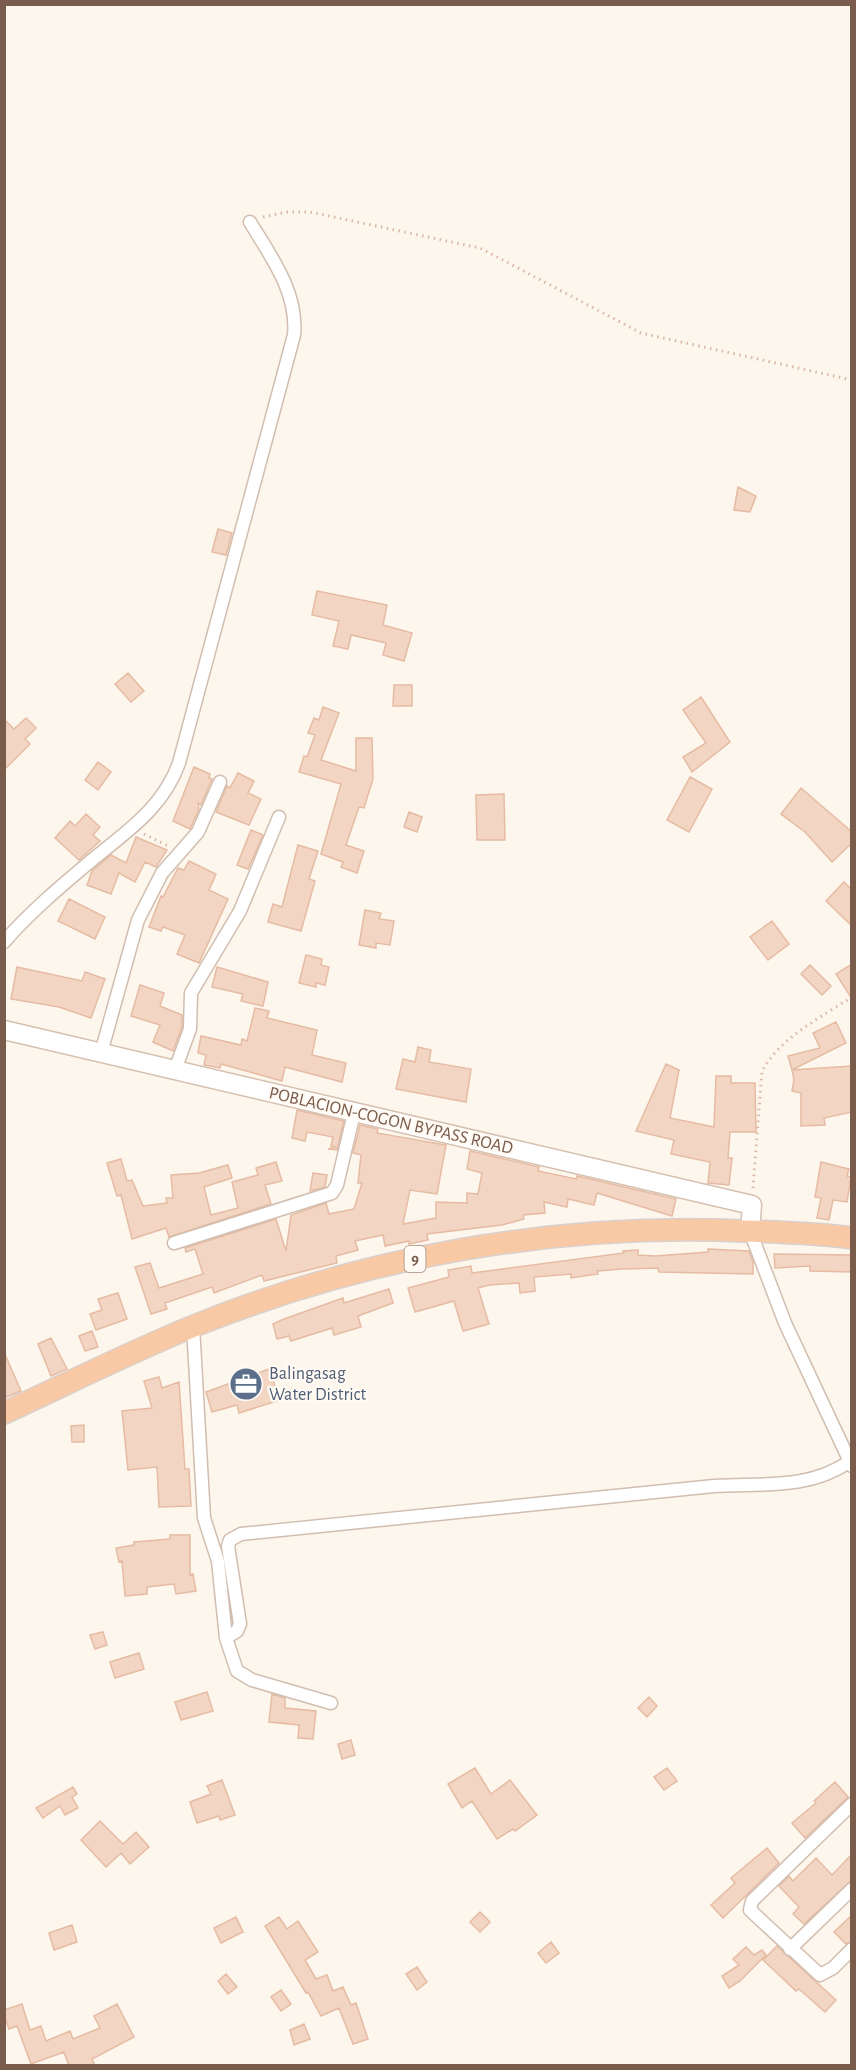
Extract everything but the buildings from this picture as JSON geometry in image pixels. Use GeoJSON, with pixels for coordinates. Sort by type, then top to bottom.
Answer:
{"type":"FeatureCollection","features":[{"type":"Feature","properties":{"kind":"highway","name":"9"},"geometry":{"type":"LineString","coordinates":[[4,1413],[194,1326],[261,1302],[361,1271],[462,1250],[540,1238],[608,1232],[688,1229],[852,1238]]}},
{"type":"Feature","properties":{"kind":"main road","name":"POBLACION-COGON BYPASS ROAD"},"geometry":{"type":"LineString","coordinates":[[4,1030],[752,1205]]}},
{"type":"Feature","properties":{"kind":"main road"},"geometry":{"type":"LineString","coordinates":[[750,1231],[752,1205]]}},
{"type":"Feature","properties":{"kind":"street"},"geometry":{"type":"LineString","coordinates":[[4,942],[42,903],[157,805],[171,784],[179,764],[294,335],[294,311],[285,281],[250,222]]}},
{"type":"Feature","properties":{"kind":"street"},"geometry":{"type":"LineString","coordinates":[[101,1053],[121,974],[138,920],[162,873],[198,832],[220,782]]}},
{"type":"Feature","properties":{"kind":"street"},"geometry":{"type":"LineString","coordinates":[[175,1070],[190,1029],[191,993],[240,911],[279,817]]}},
{"type":"Feature","properties":{"kind":"street"},"geometry":{"type":"LineString","coordinates":[[174,1243],[332,1193],[338,1181],[354,1113]]}},
{"type":"Feature","properties":{"kind":"street"},"geometry":{"type":"LineString","coordinates":[[226,1638],[237,1631],[240,1624],[228,1546],[230,1540],[240,1534],[714,1486],[788,1485],[818,1479],[850,1464],[785,1323],[750,1231]]}},
{"type":"Feature","properties":{"kind":"street"},"geometry":{"type":"LineString","coordinates":[[194,1326],[204,1518],[218,1561],[226,1638],[237,1671],[252,1680],[331,1703]]}},
{"type":"Feature","properties":{"kind":"street"},"geometry":{"type":"LineString","coordinates":[[852,1804],[750,1905],[752,1915],[820,1974],[832,1968],[852,1948]]}},
{"type":"Feature","properties":{"kind":"street"},"geometry":{"type":"LineString","coordinates":[[790,1948],[852,1889]]}},
{"type":"Feature","properties":{"kind":"path"},"geometry":{"type":"LineString","coordinates":[[250,222],[270,215],[310,212],[480,248],[642,333],[852,380]]}},
{"type":"Feature","properties":{"kind":"path"},"geometry":{"type":"LineString","coordinates":[[132,828],[180,852]]}},
{"type":"Feature","properties":{"kind":"path"},"geometry":{"type":"LineString","coordinates":[[752,1205],[762,1071],[769,1058],[781,1047],[852,997]]}},
{"type":"Feature","properties":{"kind":"place","name":"Balingasag Water District"},"geometry":{"type":"Point","coordinates":[246,1384]}}]}
